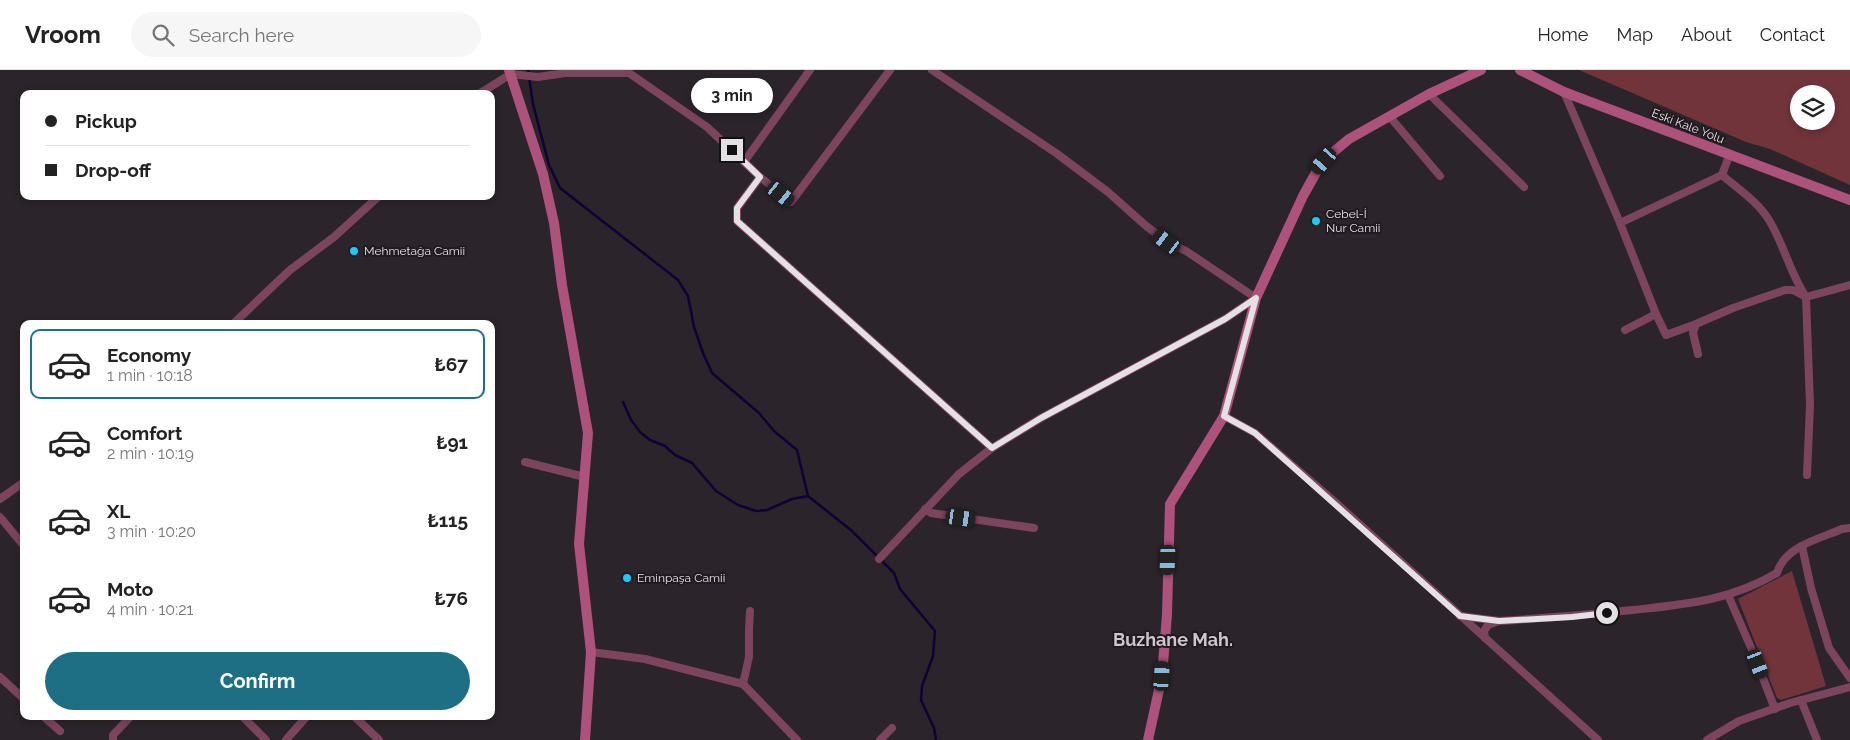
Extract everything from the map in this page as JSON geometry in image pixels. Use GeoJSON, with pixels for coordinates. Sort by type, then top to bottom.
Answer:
{"type":"FeatureCollection","features":[{"type":"Feature","properties":{"kind":"street"},"geometry":{"type":"LineString","coordinates":[[744,162],[810,70]]}},
{"type":"Feature","properties":{"kind":"street"},"geometry":{"type":"LineString","coordinates":[[485,90],[513,73],[538,77],[565,72],[629,73],[707,126],[760,177],[791,202],[890,70]]}},
{"type":"Feature","properties":{"kind":"street"},"geometry":{"type":"LineString","coordinates":[[932,70],[1056,153],[1108,192],[1167,242],[1186,251],[1256,298]]}},
{"type":"Feature","properties":{"kind":"street"},"geometry":{"type":"LineString","coordinates":[[1148,740],[1162,676],[1167,616],[1170,504],[1224,416],[1256,298],[1318,169],[1331,154],[1349,139],[1429,94],[1481,70]]}},
{"type":"Feature","properties":{"kind":"street","name":"Eski Kale Yolu"},"geometry":{"type":"LineString","coordinates":[[1520,70],[1564,92],[1850,200]]}},
{"type":"Feature","properties":{"kind":"street"},"geometry":{"type":"LineString","coordinates":[[513,73],[543,174],[554,223],[562,285],[588,433],[579,544],[591,652],[585,740]]}},
{"type":"Feature","properties":{"kind":"street"},"geometry":{"type":"LineString","coordinates":[[1564,92],[1666,335],[1733,308],[1786,290],[1793,290],[1806,297],[1850,286]]}},
{"type":"Feature","properties":{"kind":"street"},"geometry":{"type":"LineString","coordinates":[[1429,94],[1524,188]]}},
{"type":"Feature","properties":{"kind":"street"},"geometry":{"type":"LineString","coordinates":[[1390,117],[1440,176]]}},
{"type":"Feature","properties":{"kind":"street"},"geometry":{"type":"LineString","coordinates":[[1620,223],[1722,175],[1730,156]]}},
{"type":"Feature","properties":{"kind":"street"},"geometry":{"type":"LineString","coordinates":[[1722,175],[1761,208],[1770,222],[1797,283],[1806,297],[1810,405],[1807,475]]}},
{"type":"Feature","properties":{"kind":"street"},"geometry":{"type":"LineString","coordinates":[[760,177],[737,208],[737,221],[992,448]]}},
{"type":"Feature","properties":{"kind":"street"},"geometry":{"type":"LineString","coordinates":[[237,320],[290,270],[334,237],[375,200]]}},
{"type":"Feature","properties":{"kind":"street"},"geometry":{"type":"LineString","coordinates":[[879,559],[959,474],[992,448],[1049,414],[1225,319],[1256,298]]}},
{"type":"Feature","properties":{"kind":"street"},"geometry":{"type":"LineString","coordinates":[[1625,330],[1656,314]]}},
{"type":"Feature","properties":{"kind":"street"},"geometry":{"type":"LineString","coordinates":[[1696,324],[1693,333],[1698,354]]}},
{"type":"Feature","properties":{"kind":"street"},"geometry":{"type":"LineString","coordinates":[[1224,416],[1255,433],[1598,740]]}},
{"type":"Feature","properties":{"kind":"street"},"geometry":{"type":"LineString","coordinates":[[525,462],[584,477]]}},
{"type":"Feature","properties":{"kind":"street"},"geometry":{"type":"LineString","coordinates":[[0,499],[20,485]]}},
{"type":"Feature","properties":{"kind":"street"},"geometry":{"type":"LineString","coordinates":[[925,509],[931,513],[1034,528]]}},
{"type":"Feature","properties":{"kind":"street"},"geometry":{"type":"LineString","coordinates":[[0,518],[20,541]]}},
{"type":"Feature","properties":{"kind":"street"},"geometry":{"type":"LineString","coordinates":[[1460,616],[1499,621],[1572,617],[1695,603],[1728,595],[1755,585],[1776,573],[1780,562],[1796,548],[1842,529],[1850,528]]}},
{"type":"Feature","properties":{"kind":"street"},"geometry":{"type":"LineString","coordinates":[[1802,546],[1810,588],[1829,648],[1850,678]]}},
{"type":"Feature","properties":{"kind":"street"},"geometry":{"type":"LineString","coordinates":[[1728,595],[1775,709]]}},
{"type":"Feature","properties":{"kind":"street"},"geometry":{"type":"LineString","coordinates":[[743,684],[749,657],[748,630],[750,611]]}},
{"type":"Feature","properties":{"kind":"street"},"geometry":{"type":"LineString","coordinates":[[1485,638],[1484,631],[1488,625],[1499,621]]}},
{"type":"Feature","properties":{"kind":"street"},"geometry":{"type":"LineString","coordinates":[[591,652],[645,660],[743,684],[797,740]]}},
{"type":"Feature","properties":{"kind":"street"},"geometry":{"type":"LineString","coordinates":[[0,677],[20,695]]}},
{"type":"Feature","properties":{"kind":"street"},"geometry":{"type":"LineString","coordinates":[[1707,740],[1739,721],[1801,700],[1850,687]]}},
{"type":"Feature","properties":{"kind":"street"},"geometry":{"type":"LineString","coordinates":[[1801,700],[1816,740]]}},
{"type":"Feature","properties":{"kind":"street"},"geometry":{"type":"LineString","coordinates":[[48,720],[60,731]]}},
{"type":"Feature","properties":{"kind":"street"},"geometry":{"type":"LineString","coordinates":[[113,740],[113,735],[127,720]]}},
{"type":"Feature","properties":{"kind":"street"},"geometry":{"type":"LineString","coordinates":[[246,720],[266,740]]}},
{"type":"Feature","properties":{"kind":"street"},"geometry":{"type":"LineString","coordinates":[[286,740],[304,720]]}},
{"type":"Feature","properties":{"kind":"street"},"geometry":{"type":"LineString","coordinates":[[358,720],[379,740]]}},
{"type":"Feature","properties":{"kind":"street"},"geometry":{"type":"LineString","coordinates":[[880,740],[892,728]]}},
{"type":"Feature","properties":{"kind":"shaded area"},"geometry":{"type":"Polygon","coordinates":[[[1579,70],[1850,70],[1850,185],[1770,149],[1746,142],[1579,70]]]}},
{"type":"Feature","properties":{"kind":"shaded area"},"geometry":{"type":"Polygon","coordinates":[[[1792,571],[1826,686],[1781,700],[1777,698],[1738,599],[1792,571]]]}},
{"type":"Feature","properties":{"kind":"waterway"},"geometry":{"type":"LineString","coordinates":[[528,70],[533,104],[549,165],[560,188],[678,280],[688,296],[694,327],[712,373],[759,413],[774,431],[797,450],[808,496],[852,531],[894,573],[900,589],[935,631],[933,656],[922,686],[921,700],[934,728],[936,740]]}},
{"type":"Feature","properties":{"kind":"waterway"},"geometry":{"type":"LineString","coordinates":[[623,402],[631,420],[640,432],[650,440],[665,446],[675,455],[692,463],[716,491],[738,505],[756,511],[767,510],[792,499],[808,496]]}},
{"type":"Feature","properties":{"kind":"place","name":"Cebel-İ Nur Camii"},"geometry":{"type":"Point","coordinates":[1316,221]}},
{"type":"Feature","properties":{"kind":"place","name":"Mehmetağa Camii"},"geometry":{"type":"Point","coordinates":[354,251]}},
{"type":"Feature","properties":{"kind":"place","name":"Eminpaşa Camii"},"geometry":{"type":"Point","coordinates":[627,578]}},
{"type":"Feature","properties":{"kind":"district","name":"Buzhane Mah."},"geometry":{"type":"Point","coordinates":[1173,639]}},
{"type":"Feature","properties":{"kind":"route"},"geometry":{"type":"LineString","coordinates":[[732,150],[760,177],[737,208],[737,221],[992,448],[1041,418],[1225,319],[1256,298],[1224,416],[1255,433],[1335,502],[1460,616],[1499,621],[1607,613]]}}]}
